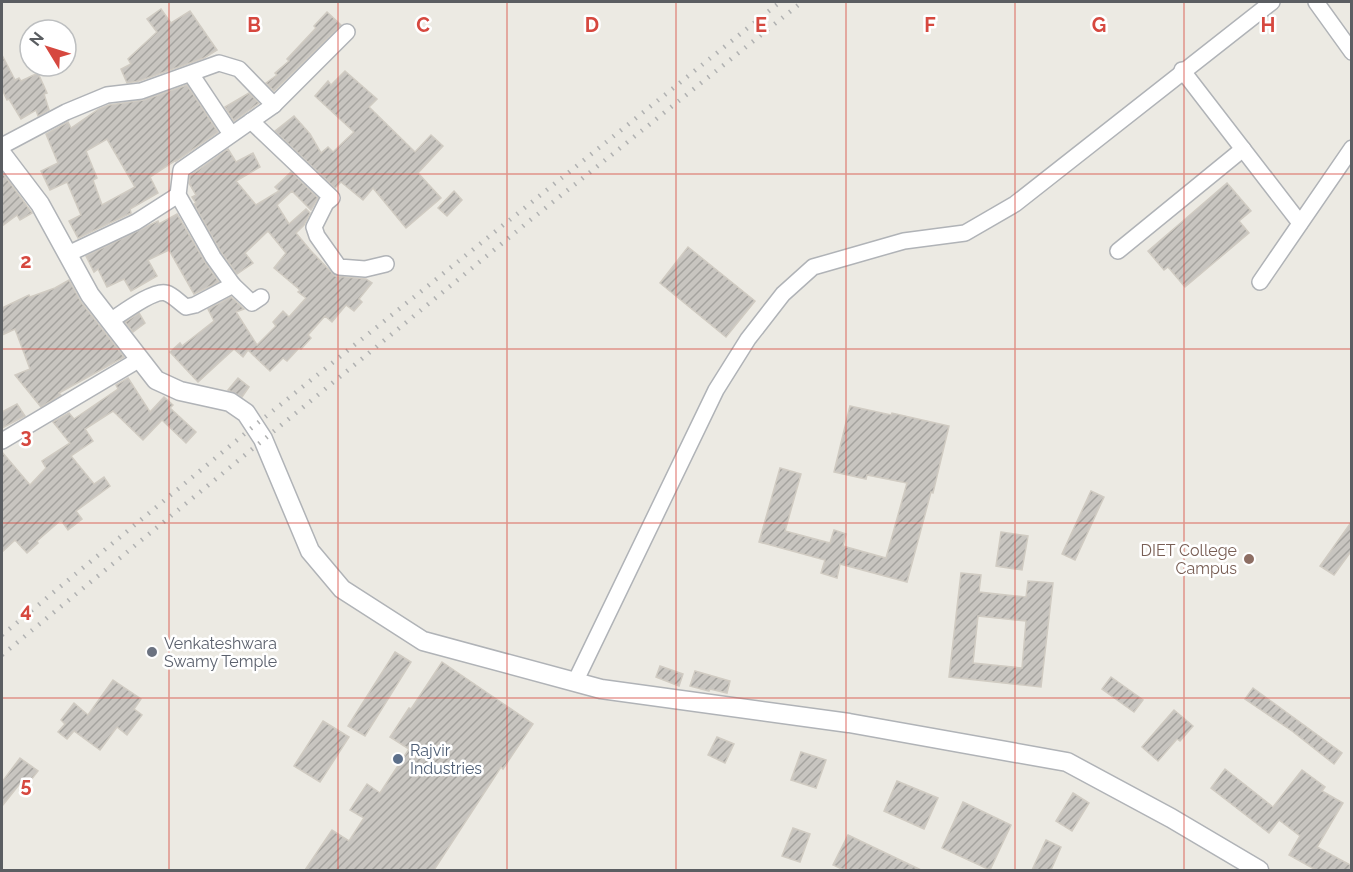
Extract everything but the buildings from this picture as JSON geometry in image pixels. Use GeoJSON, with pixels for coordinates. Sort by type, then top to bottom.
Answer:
{"type":"FeatureCollection","features":[{"type":"Feature","properties":{"kind":"street"},"geometry":{"type":"LineString","coordinates":[[576,680],[716,390],[748,339],[783,294],[813,267],[904,241],[965,233],[1016,204],[1182,70],[1272,2]]}},
{"type":"Feature","properties":{"kind":"street"},"geometry":{"type":"LineString","coordinates":[[1316,2],[1352,52]]}},
{"type":"Feature","properties":{"kind":"street"},"geometry":{"type":"LineString","coordinates":[[261,297],[252,303],[233,285],[213,257],[178,195],[181,170],[274,105],[347,32]]}},
{"type":"Feature","properties":{"kind":"street"},"geometry":{"type":"LineString","coordinates":[[2,146],[66,112],[107,95],[141,91],[219,63],[239,69],[274,105]]}},
{"type":"Feature","properties":{"kind":"street"},"geometry":{"type":"LineString","coordinates":[[1182,70],[1300,223]]}},
{"type":"Feature","properties":{"kind":"street"},"geometry":{"type":"LineString","coordinates":[[191,74],[231,134]]}},
{"type":"Feature","properties":{"kind":"street"},"geometry":{"type":"LineString","coordinates":[[251,121],[332,198],[326,203],[314,228],[339,267],[365,270],[386,264]]}},
{"type":"Feature","properties":{"kind":"street"},"geometry":{"type":"LineString","coordinates":[[1118,250],[1243,148]]}},
{"type":"Feature","properties":{"kind":"street"},"geometry":{"type":"LineString","coordinates":[[1260,282],[1352,148]]}},
{"type":"Feature","properties":{"kind":"street"},"geometry":{"type":"LineString","coordinates":[[2,154],[40,204],[90,295],[156,380],[180,391],[230,402],[246,413],[263,439],[310,551],[342,589],[423,641],[601,688],[849,723],[1067,762],[1171,818],[1259,870]]}},
{"type":"Feature","properties":{"kind":"street"},"geometry":{"type":"LineString","coordinates":[[68,254],[136,222],[178,195]]}},
{"type":"Feature","properties":{"kind":"street"},"geometry":{"type":"LineString","coordinates":[[110,321],[150,296],[160,293],[166,293],[186,306],[195,305],[233,285]]}},
{"type":"Feature","properties":{"kind":"street"},"geometry":{"type":"LineString","coordinates":[[2,441],[140,359]]}},
{"type":"Feature","properties":{"kind":"railway"},"geometry":{"type":"LineString","coordinates":[[2,635],[254,426],[780,2]]}},
{"type":"Feature","properties":{"kind":"railway"},"geometry":{"type":"LineString","coordinates":[[2,655],[528,222],[802,2]]}},
{"type":"Feature","properties":{"kind":"place","name":"DIET College Campus"},"geometry":{"type":"Point","coordinates":[1249,559]}},
{"type":"Feature","properties":{"kind":"place","name":"Venkateshwara Swamy Temple"},"geometry":{"type":"Point","coordinates":[152,652]}},
{"type":"Feature","properties":{"kind":"place","name":"Rajvir Industries"},"geometry":{"type":"Point","coordinates":[398,759]}}]}
